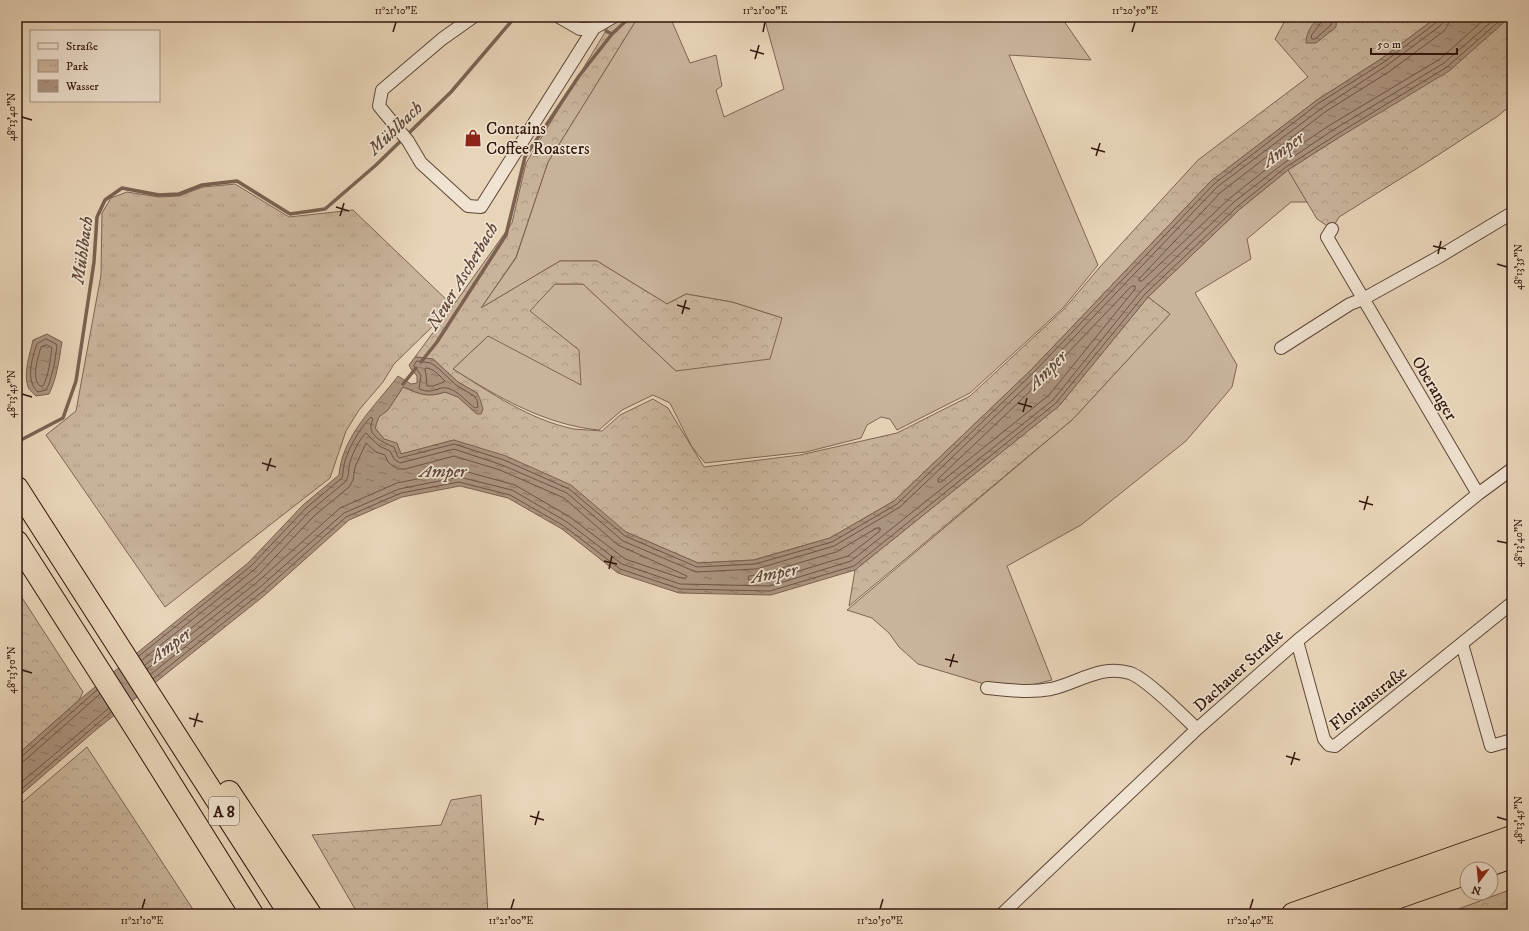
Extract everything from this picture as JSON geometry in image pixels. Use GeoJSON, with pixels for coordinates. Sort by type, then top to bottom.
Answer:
{"type":"FeatureCollection","features":[{"type":"Feature","properties":{"kind":"highway","name":"A 8"},"geometry":{"type":"LineString","coordinates":[[17,488],[110,632],[162,704],[290,914]]}},
{"type":"Feature","properties":{"kind":"highway","name":"A 8"},"geometry":{"type":"LineString","coordinates":[[17,542],[252,914]]}},
{"type":"Feature","properties":{"kind":"highway"},"geometry":{"type":"LineString","coordinates":[[162,704],[310,914]]}},
{"type":"Feature","properties":{"kind":"highway"},"geometry":{"type":"LineString","coordinates":[[1292,914],[1512,837]]}},
{"type":"Feature","properties":{"kind":"highway"},"geometry":{"type":"LineString","coordinates":[[1499,862],[1512,857]]}},
{"type":"Feature","properties":{"kind":"highway"},"geometry":{"type":"LineString","coordinates":[[1350,914],[1459,876]]}},
{"type":"Feature","properties":{"kind":"street"},"geometry":{"type":"LineString","coordinates":[[473,17],[442,39],[382,90],[379,106],[404,137],[421,163],[468,206],[481,207],[594,28]]}},
{"type":"Feature","properties":{"kind":"street"},"geometry":{"type":"LineString","coordinates":[[559,17],[580,29],[594,28],[613,17]]}},
{"type":"Feature","properties":{"kind":"street"},"geometry":{"type":"LineString","coordinates":[[1280,348],[1350,304],[1363,299],[1437,258],[1512,213]]}},
{"type":"Feature","properties":{"kind":"street","name":"Oberanger"},"geometry":{"type":"LineString","coordinates":[[1332,229],[1327,237],[1478,494]]}},
{"type":"Feature","properties":{"kind":"street","name":"Dachauer Straße"},"geometry":{"type":"LineString","coordinates":[[1002,914],[1197,729],[1297,641],[1478,494],[1512,469]]}},
{"type":"Feature","properties":{"kind":"street","name":"Florianstraße"},"geometry":{"type":"LineString","coordinates":[[1297,641],[1324,739],[1329,745],[1335,746],[1512,603]]}},
{"type":"Feature","properties":{"kind":"street"},"geometry":{"type":"LineString","coordinates":[[1462,644],[1491,746],[1512,740]]}},
{"type":"Feature","properties":{"kind":"street"},"geometry":{"type":"LineString","coordinates":[[987,688],[1027,691],[1051,688],[1107,670],[1130,673],[1144,681],[1197,729]]}},
{"type":"Feature","properties":{"kind":"green space"},"geometry":{"type":"Polygon","coordinates":[[[620,17],[640,17],[635,22],[548,162],[516,257],[481,308],[560,261],[597,261],[667,304],[686,294],[732,302],[782,318],[770,359],[676,371],[583,284],[555,284],[530,311],[579,350],[581,385],[488,336],[453,369],[511,405],[542,419],[574,429],[602,431],[620,415],[653,399],[668,408],[704,467],[800,455],[897,433],[970,396],[1064,309],[1099,268],[1198,160],[1308,77],[1275,39],[1287,17],[1437,17],[1381,59],[1317,100],[1211,181],[1031,370],[894,501],[830,538],[754,560],[698,563],[626,532],[454,440],[401,454],[397,444],[384,439],[375,428],[378,417],[388,410],[403,387],[414,392],[428,395],[445,392],[458,397],[477,414],[477,393],[458,382],[433,359],[415,357],[512,223],[526,163],[610,24],[620,17]]]}},
{"type":"Feature","properties":{"kind":"green space"},"geometry":{"type":"Polygon","coordinates":[[[640,17],[670,17],[690,63],[716,55],[722,86],[716,90],[724,117],[784,89],[764,17],[1061,17],[1091,60],[1009,55],[1098,265],[1063,308],[970,393],[897,430],[890,419],[881,417],[867,425],[861,438],[806,452],[705,463],[692,447],[670,403],[653,395],[622,410],[599,430],[579,427],[541,416],[487,390],[453,369],[488,336],[579,350],[529,311],[555,284],[583,284],[676,371],[782,318],[732,302],[686,294],[667,304],[597,261],[560,261],[481,308],[516,258],[548,162],[635,22],[640,17]]]}},
{"type":"Feature","properties":{"kind":"green space"},"geometry":{"type":"Polygon","coordinates":[[[1512,17],[1512,104],[1498,116],[1339,217],[1332,229],[1317,219],[1288,170],[1338,138],[1512,17]]]}},
{"type":"Feature","properties":{"kind":"green space"},"geometry":{"type":"Polygon","coordinates":[[[1288,170],[1307,202],[1291,202],[1247,239],[1251,259],[1195,293],[1237,365],[1232,387],[1186,441],[1081,525],[1007,566],[1052,680],[1027,686],[998,688],[918,664],[899,647],[889,633],[872,618],[847,610],[1073,419],[1170,314],[1148,297],[1240,209],[1288,170]]]}},
{"type":"Feature","properties":{"kind":"green space"},"geometry":{"type":"Polygon","coordinates":[[[235,184],[289,217],[353,210],[451,304],[434,325],[394,364],[383,382],[359,410],[346,431],[330,478],[165,607],[46,435],[76,411],[101,275],[102,213],[111,198],[127,192],[159,197],[179,196],[203,187],[235,184]]]}},
{"type":"Feature","properties":{"kind":"green space"},"geometry":{"type":"Polygon","coordinates":[[[1148,297],[1170,314],[1073,419],[849,606],[855,570],[1059,406],[1148,297]]]}},
{"type":"Feature","properties":{"kind":"green space"},"geometry":{"type":"Polygon","coordinates":[[[17,590],[83,692],[79,700],[17,755],[17,590]]]}},
{"type":"Feature","properties":{"kind":"green space"},"geometry":{"type":"Polygon","coordinates":[[[87,747],[196,914],[17,914],[17,807],[87,747]]]}},
{"type":"Feature","properties":{"kind":"green space"},"geometry":{"type":"Polygon","coordinates":[[[481,795],[488,914],[358,914],[312,835],[441,825],[451,800],[481,795]]]}},
{"type":"Feature","properties":{"kind":"green space"},"geometry":{"type":"Polygon","coordinates":[[[1512,889],[1512,914],[1445,914],[1480,901],[1499,901],[1499,894],[1512,889]]]}},
{"type":"Feature","properties":{"kind":"water"},"geometry":{"type":"Polygon","coordinates":[[[1321,17],[1337,17],[1336,27],[1316,43],[1306,43],[1310,28],[1321,17]]]}},
{"type":"Feature","properties":{"kind":"water","name":"Amper"},"geometry":{"type":"Polygon","coordinates":[[[1437,17],[1510,17],[1449,71],[1288,170],[1240,209],[1148,297],[1059,406],[855,570],[771,595],[679,593],[618,573],[562,529],[508,498],[460,486],[402,497],[349,520],[265,595],[97,729],[17,798],[17,755],[79,700],[248,563],[303,505],[339,475],[341,461],[353,434],[370,410],[398,376],[411,384],[417,383],[417,376],[409,365],[415,357],[433,359],[458,382],[477,393],[483,409],[481,414],[477,414],[458,397],[445,392],[428,395],[414,392],[403,387],[388,410],[379,417],[375,428],[384,439],[397,443],[401,454],[454,440],[506,456],[571,485],[626,532],[698,563],[754,560],[830,538],[894,501],[1031,370],[1211,181],[1317,100],[1381,59],[1437,17]]]}},
{"type":"Feature","properties":{"kind":"water"},"geometry":{"type":"Polygon","coordinates":[[[47,334],[62,342],[59,362],[49,394],[36,396],[28,387],[26,376],[28,364],[33,340],[47,334]]]}},
{"type":"Feature","properties":{"kind":"waterway","name":"Mühlbach"},"geometry":{"type":"LineString","coordinates":[[17,442],[63,418],[76,381],[94,262],[97,217],[105,200],[122,188],[159,195],[179,194],[202,185],[237,181],[290,214],[325,209],[376,165],[451,92],[515,17]]}},
{"type":"Feature","properties":{"kind":"waterway"},"geometry":{"type":"LineString","coordinates":[[612,34],[630,17]]}},
{"type":"Feature","properties":{"kind":"waterway","name":"Neuer Ascherbach"},"geometry":{"type":"LineString","coordinates":[[421,362],[437,342],[506,235],[525,157],[579,76],[612,34],[606,31]]}},
{"type":"Feature","properties":{"kind":"waterway","name":"Neuer Ascherbach"},"geometry":{"type":"LineString","coordinates":[[403,384],[416,368]]}},
{"type":"Feature","properties":{"kind":"place","name":"Contains Coffee Roasters"},"geometry":{"type":"Point","coordinates":[473,138]}}]}
